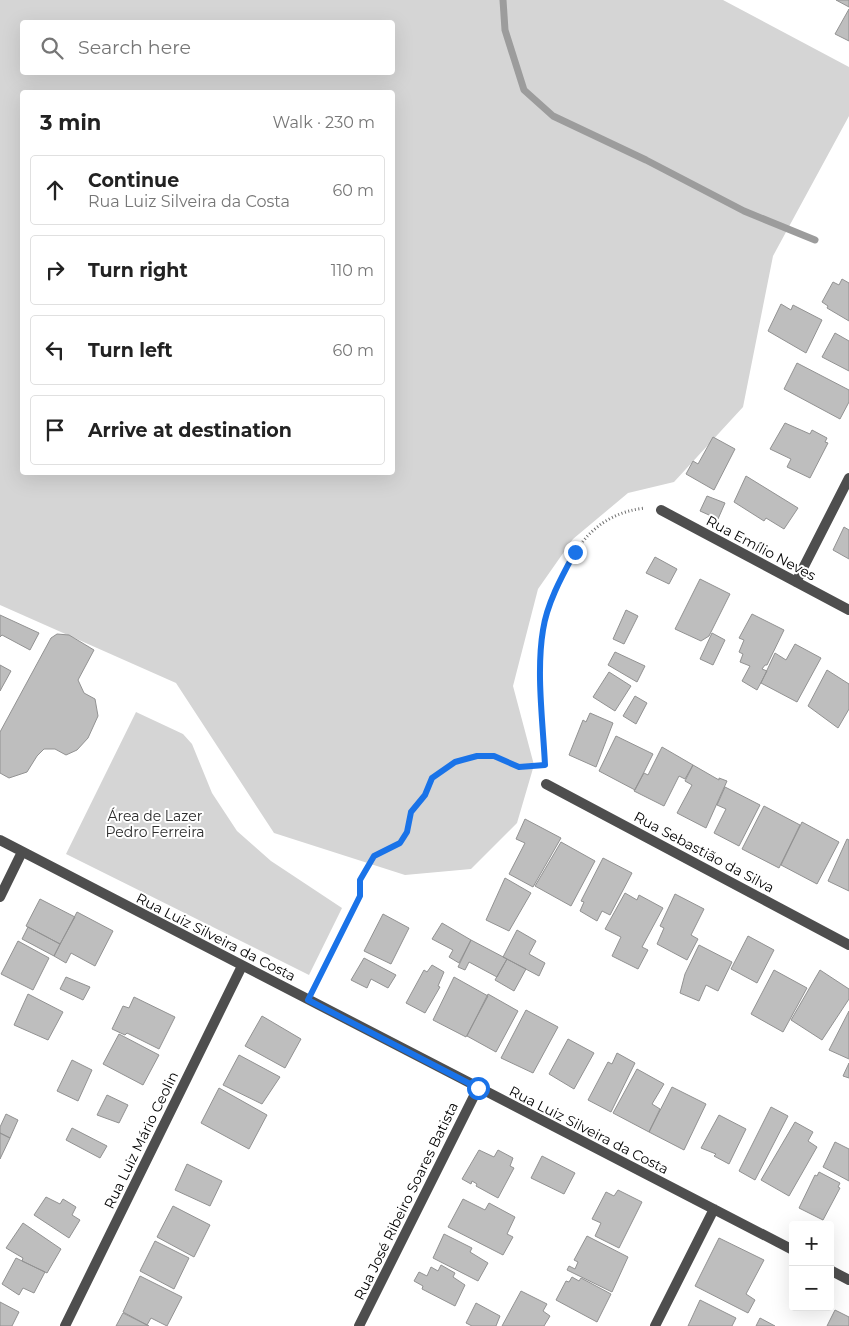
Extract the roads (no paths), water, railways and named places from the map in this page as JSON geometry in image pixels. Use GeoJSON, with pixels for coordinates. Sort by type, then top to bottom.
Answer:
{"type":"FeatureCollection","features":[{"type":"Feature","properties":{"kind":"street"},"geometry":{"type":"LineString","coordinates":[[796,582],[849,478]]}},
{"type":"Feature","properties":{"kind":"street","name":"Rua Emílio Neves"},"geometry":{"type":"LineString","coordinates":[[660,510],[849,610]]}},
{"type":"Feature","properties":{"kind":"street","name":"Rua Sebastião da Silva"},"geometry":{"type":"LineString","coordinates":[[546,784],[849,945]]}},
{"type":"Feature","properties":{"kind":"street","name":"Rua Luiz Silveira da Costa"},"geometry":{"type":"LineString","coordinates":[[0,840],[789,1248]]}},
{"type":"Feature","properties":{"kind":"street"},"geometry":{"type":"LineString","coordinates":[[0,897],[22,852]]}},
{"type":"Feature","properties":{"kind":"street","name":"Rua Luiz Mário Ceolin"},"geometry":{"type":"LineString","coordinates":[[65,1326],[242,966]]}},
{"type":"Feature","properties":{"kind":"street","name":"Rua José Ribeiro Soares Batista"},"geometry":{"type":"LineString","coordinates":[[360,1326],[478,1088]]}},
{"type":"Feature","properties":{"kind":"street"},"geometry":{"type":"LineString","coordinates":[[655,1326],[714,1209]]}},
{"type":"Feature","properties":{"kind":"street"},"geometry":{"type":"LineString","coordinates":[[834,1272],[849,1280]]}},
{"type":"Feature","properties":{"kind":"waterway"},"geometry":{"type":"LineString","coordinates":[[503,0],[505,30],[524,90],[553,116],[646,160],[744,211],[815,240]]}},
{"type":"Feature","properties":{"kind":"park label","name":"Área de Lazer Pedro Ferreira"},"geometry":{"type":"Point","coordinates":[155,824]}}]}
